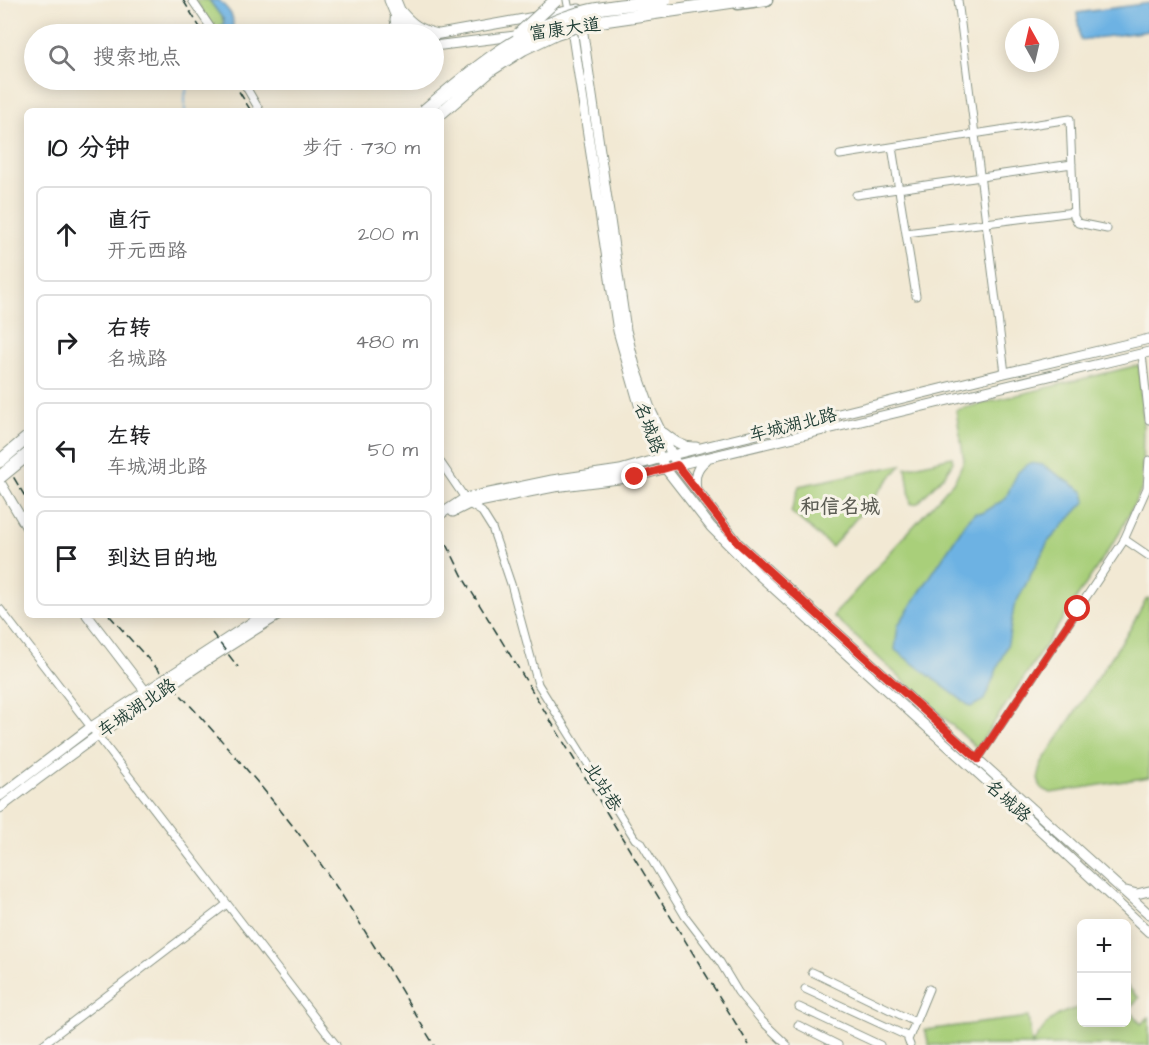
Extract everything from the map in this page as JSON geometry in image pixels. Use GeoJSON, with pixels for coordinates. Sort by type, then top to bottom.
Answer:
{"type":"FeatureCollection","features":[{"type":"Feature","properties":{"kind":"highway"},"geometry":{"type":"LineString","coordinates":[[499,51],[556,0]]}},
{"type":"Feature","properties":{"kind":"highway"},"geometry":{"type":"LineString","coordinates":[[428,108],[484,61],[517,39],[588,11],[665,0]]}},
{"type":"Feature","properties":{"kind":"highway"},"geometry":{"type":"LineString","coordinates":[[444,110],[492,69],[523,49],[556,33],[586,23],[744,0]]}},
{"type":"Feature","properties":{"kind":"highway"},"geometry":{"type":"LineString","coordinates":[[0,460],[24,440]]}},
{"type":"Feature","properties":{"kind":"highway"},"geometry":{"type":"LineString","coordinates":[[0,477],[24,457]]}},
{"type":"Feature","properties":{"kind":"main road"},"geometry":{"type":"LineString","coordinates":[[389,0],[405,24]]}},
{"type":"Feature","properties":{"kind":"main road"},"geometry":{"type":"LineString","coordinates":[[396,0],[401,24]]}},
{"type":"Feature","properties":{"kind":"main road","name":"富康大道"},"geometry":{"type":"LineString","coordinates":[[444,34],[576,6],[639,0]]}},
{"type":"Feature","properties":{"kind":"main road","name":"富康大道"},"geometry":{"type":"LineString","coordinates":[[444,45],[572,29],[767,0]]}},
{"type":"Feature","properties":{"kind":"main road"},"geometry":{"type":"LineString","coordinates":[[627,2],[621,5],[619,14],[629,20]]}},
{"type":"Feature","properties":{"kind":"main road","name":"名城路"},"geometry":{"type":"LineString","coordinates":[[576,6],[582,27],[626,330],[635,366],[660,430],[677,465],[738,543],[1147,913]]}},
{"type":"Feature","properties":{"kind":"main road","name":"名城路"},"geometry":{"type":"LineString","coordinates":[[576,6],[572,29],[618,331],[638,403],[665,468],[711,527],[759,575],[1146,929]]}},
{"type":"Feature","properties":{"kind":"main road"},"geometry":{"type":"LineString","coordinates":[[396,24],[398,12]]}},
{"type":"Feature","properties":{"kind":"main road"},"geometry":{"type":"LineString","coordinates":[[398,12],[411,24]]}},
{"type":"Feature","properties":{"kind":"main road","name":"车城湖北路"},"geometry":{"type":"LineString","coordinates":[[444,512],[467,501],[552,480],[620,470],[672,455],[1149,339]]}},
{"type":"Feature","properties":{"kind":"main road","name":"车城湖北路"},"geometry":{"type":"LineString","coordinates":[[444,517],[467,501],[635,477],[1146,353]]}},
{"type":"Feature","properties":{"kind":"main road"},"geometry":{"type":"LineString","coordinates":[[660,430],[675,442],[689,447],[705,447]]}},
{"type":"Feature","properties":{"kind":"main road"},"geometry":{"type":"LineString","coordinates":[[642,464],[653,447],[652,437]]}},
{"type":"Feature","properties":{"kind":"main road"},"geometry":{"type":"LineString","coordinates":[[696,492],[694,481],[697,467],[709,458]]}},
{"type":"Feature","properties":{"kind":"main road"},"geometry":{"type":"LineString","coordinates":[[554,487],[559,490],[656,477],[667,477],[676,482]]}},
{"type":"Feature","properties":{"kind":"main road"},"geometry":{"type":"LineString","coordinates":[[0,482],[24,523]]}},
{"type":"Feature","properties":{"kind":"main road"},"geometry":{"type":"LineString","coordinates":[[89,618],[146,692]]}},
{"type":"Feature","properties":{"kind":"main road","name":"车城湖北路"},"geometry":{"type":"LineString","coordinates":[[0,796],[146,692],[258,618]]}},
{"type":"Feature","properties":{"kind":"main road","name":"车城湖北路"},"geometry":{"type":"LineString","coordinates":[[0,808],[94,731],[274,618]]}},
{"type":"Feature","properties":{"kind":"main road"},"geometry":{"type":"LineString","coordinates":[[1124,890],[1137,894],[1149,891]]}},
{"type":"Feature","properties":{"kind":"main road"},"geometry":{"type":"LineString","coordinates":[[1146,929],[1149,898]]}},
{"type":"Feature","properties":{"kind":"main road"},"geometry":{"type":"LineString","coordinates":[[1135,919],[1147,913]]}},
{"type":"Feature","properties":{"kind":"street"},"geometry":{"type":"LineString","coordinates":[[192,0],[208,24]]}},
{"type":"Feature","properties":{"kind":"street"},"geometry":{"type":"LineString","coordinates":[[567,0],[576,6]]}},
{"type":"Feature","properties":{"kind":"street"},"geometry":{"type":"LineString","coordinates":[[958,0],[1005,373]]}},
{"type":"Feature","properties":{"kind":"street"},"geometry":{"type":"LineString","coordinates":[[248,90],[258,108]]}},
{"type":"Feature","properties":{"kind":"street"},"geometry":{"type":"LineString","coordinates":[[840,155],[1070,119],[1074,212],[1078,223],[1107,229]]}},
{"type":"Feature","properties":{"kind":"street"},"geometry":{"type":"LineString","coordinates":[[892,147],[916,296]]}},
{"type":"Feature","properties":{"kind":"street"},"geometry":{"type":"LineString","coordinates":[[856,195],[1072,164]]}},
{"type":"Feature","properties":{"kind":"street"},"geometry":{"type":"LineString","coordinates":[[906,233],[1074,212]]}},
{"type":"Feature","properties":{"kind":"street"},"geometry":{"type":"LineString","coordinates":[[1146,353],[1149,420]]}},
{"type":"Feature","properties":{"kind":"street"},"geometry":{"type":"LineString","coordinates":[[978,759],[1124,539],[1147,488],[1149,460]]}},
{"type":"Feature","properties":{"kind":"street","name":"北站巷"},"geometry":{"type":"LineString","coordinates":[[444,467],[467,501],[482,512],[499,543],[538,684],[635,839],[641,843],[686,916],[720,962],[738,992],[762,1021],[787,1045]]}},
{"type":"Feature","properties":{"kind":"street"},"geometry":{"type":"LineString","coordinates":[[1124,539],[1149,556]]}},
{"type":"Feature","properties":{"kind":"street"},"geometry":{"type":"LineString","coordinates":[[0,609],[336,1045]]}},
{"type":"Feature","properties":{"kind":"street"},"geometry":{"type":"LineString","coordinates":[[42,1045],[227,904]]}},
{"type":"Feature","properties":{"kind":"street"},"geometry":{"type":"LineString","coordinates":[[812,972],[915,1022]]}},
{"type":"Feature","properties":{"kind":"street"},"geometry":{"type":"LineString","coordinates":[[805,989],[909,1041],[929,989]]}},
{"type":"Feature","properties":{"kind":"street"},"geometry":{"type":"LineString","coordinates":[[799,1007],[880,1045]]}},
{"type":"Feature","properties":{"kind":"street"},"geometry":{"type":"LineString","coordinates":[[798,1025],[838,1045]]}},
{"type":"Feature","properties":{"kind":"green space"},"geometry":{"type":"Polygon","coordinates":[[[196,0],[209,0],[224,23],[210,24],[196,0]]]}},
{"type":"Feature","properties":{"kind":"green space"},"geometry":{"type":"Polygon","coordinates":[[[1139,365],[1143,419],[1142,488],[1119,534],[977,748],[833,616],[955,480],[964,460],[956,410],[1139,365]]]}},
{"type":"Feature","properties":{"kind":"green space"},"geometry":{"type":"Polygon","coordinates":[[[952,457],[953,462],[946,473],[918,503],[911,504],[906,468],[952,457]]]}},
{"type":"Feature","properties":{"kind":"green space"},"geometry":{"type":"Polygon","coordinates":[[[901,465],[832,547],[791,512],[799,486],[901,465]]]}},
{"type":"Feature","properties":{"kind":"green space"},"geometry":{"type":"Polygon","coordinates":[[[1149,598],[1149,777],[1051,793],[1041,788],[1038,779],[1042,762],[1130,629],[1146,599],[1149,598]]]}},
{"type":"Feature","properties":{"kind":"green space"},"geometry":{"type":"Polygon","coordinates":[[[1131,990],[1139,998],[1131,1006],[1131,990]]]}},
{"type":"Feature","properties":{"kind":"green space"},"geometry":{"type":"Polygon","coordinates":[[[1077,1008],[1077,1027],[1131,1027],[1131,1012],[1141,1024],[1149,1017],[1149,1045],[1032,1045],[1052,1020],[1077,1008]]]}},
{"type":"Feature","properties":{"kind":"green space"},"geometry":{"type":"Polygon","coordinates":[[[1028,1017],[1032,1045],[929,1045],[925,1030],[1028,1017]]]}},
{"type":"Feature","properties":{"kind":"water"},"geometry":{"type":"Polygon","coordinates":[[[209,0],[219,0],[230,12],[233,24],[223,24],[223,19],[209,0]]]}},
{"type":"Feature","properties":{"kind":"water"},"geometry":{"type":"Polygon","coordinates":[[[1149,3],[1149,31],[1080,40],[1077,13],[1149,3]]]}},
{"type":"Feature","properties":{"kind":"water"},"geometry":{"type":"Polygon","coordinates":[[[1030,463],[1043,465],[1084,492],[1086,501],[1048,542],[1014,607],[1008,643],[984,700],[971,707],[895,650],[898,625],[967,521],[975,513],[983,513],[1005,499],[1018,472],[1030,463]]]}},
{"type":"Feature","properties":{"kind":"waterway"},"geometry":{"type":"LineString","coordinates":[[185,108],[186,90]]}},
{"type":"Feature","properties":{"kind":"railway"},"geometry":{"type":"LineString","coordinates":[[183,0],[198,24]]}},
{"type":"Feature","properties":{"kind":"railway"},"geometry":{"type":"LineString","coordinates":[[238,90],[249,108]]}},
{"type":"Feature","properties":{"kind":"railway"},"geometry":{"type":"LineString","coordinates":[[0,454],[24,495]]}},
{"type":"Feature","properties":{"kind":"railway"},"geometry":{"type":"LineString","coordinates":[[444,538],[465,581],[749,1045]]}},
{"type":"Feature","properties":{"kind":"railway"},"geometry":{"type":"LineString","coordinates":[[112,618],[232,753],[302,838],[354,914],[434,1045]]}},
{"type":"Feature","properties":{"kind":"railway"},"geometry":{"type":"LineString","coordinates":[[212,633],[238,667]]}},
{"type":"Feature","properties":{"kind":"district","name":"和信名城"},"geometry":{"type":"Point","coordinates":[840,507]}},
{"type":"Feature","properties":{"kind":"route"},"geometry":{"type":"LineString","coordinates":[[635,477],[677,465],[718,521],[738,543],[978,759],[1078,609]]}}]}
